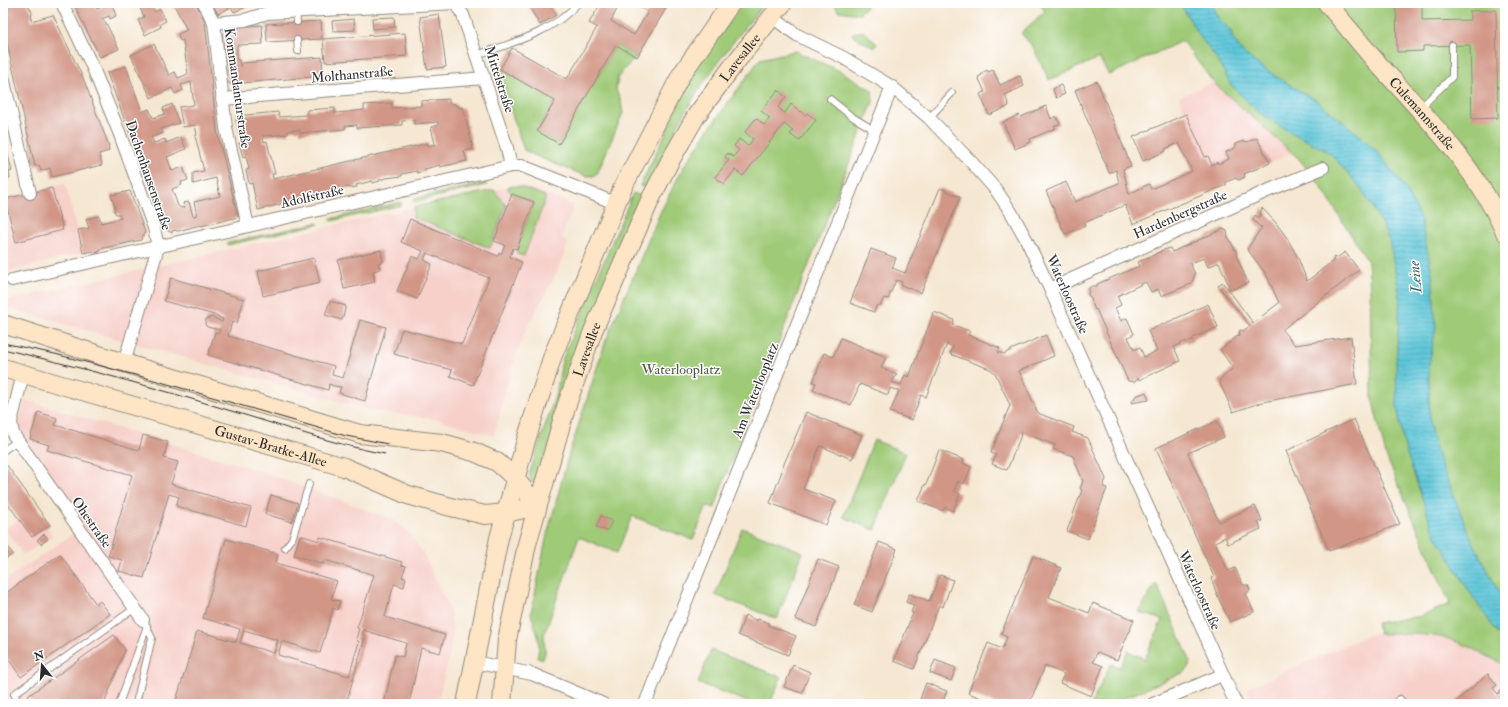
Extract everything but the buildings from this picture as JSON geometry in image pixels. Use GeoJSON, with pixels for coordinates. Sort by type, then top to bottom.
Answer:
{"type":"FeatureCollection","features":[{"type":"Feature","properties":{"kind":"main road","name":"Lavesallee"},"geometry":{"type":"LineString","coordinates":[[466,704],[499,538],[515,478],[553,355],[615,203],[623,187],[681,75],[731,3]]}},
{"type":"Feature","properties":{"kind":"main road","name":"Culemannstraße"},"geometry":{"type":"LineString","coordinates":[[1328,3],[1372,56],[1449,142],[1480,185],[1505,232]]}},
{"type":"Feature","properties":{"kind":"main road","name":"Lavesallee"},"geometry":{"type":"LineString","coordinates":[[502,704],[507,640],[515,596],[537,506],[566,406],[593,331],[651,198],[670,161],[696,116],[778,10]]}},
{"type":"Feature","properties":{"kind":"main road"},"geometry":{"type":"LineString","coordinates":[[623,187],[651,198]]}},
{"type":"Feature","properties":{"kind":"main road"},"geometry":{"type":"LineString","coordinates":[[3,324],[124,363],[360,434],[442,443],[474,452],[497,462],[515,478],[537,506]]}},
{"type":"Feature","properties":{"kind":"main road","name":"Gustav-Bratke-Allee"},"geometry":{"type":"LineString","coordinates":[[3,368],[344,467],[408,495],[422,499],[485,515],[506,513],[537,506]]}},
{"type":"Feature","properties":{"kind":"street","name":"Dachenhausenstraße"},"geometry":{"type":"LineString","coordinates":[[62,3],[93,68],[119,132],[154,228],[158,247],[124,363]]}},
{"type":"Feature","properties":{"kind":"street","name":"Kommandanturstraße"},"geometry":{"type":"LineString","coordinates":[[204,3],[214,23],[226,128],[248,226]]}},
{"type":"Feature","properties":{"kind":"street"},"geometry":{"type":"LineString","coordinates":[[214,23],[245,20],[267,13],[281,3]]}},
{"type":"Feature","properties":{"kind":"street"},"geometry":{"type":"LineString","coordinates":[[267,13],[296,17],[455,3]]}},
{"type":"Feature","properties":{"kind":"street","name":"Mittelstraße"},"geometry":{"type":"LineString","coordinates":[[455,3],[463,15],[485,78],[507,148],[511,166]]}},
{"type":"Feature","properties":{"kind":"street","name":"Waterloostraße"},"geometry":{"type":"LineString","coordinates":[[778,10],[797,36],[844,58],[892,88],[929,118],[974,165],[1011,212],[1050,289],[1236,704]]}},
{"type":"Feature","properties":{"kind":"street"},"geometry":{"type":"LineString","coordinates":[[3,77],[30,194]]}},
{"type":"Feature","properties":{"kind":"street","name":"Molthanstraße"},"geometry":{"type":"LineString","coordinates":[[222,99],[485,78]]}},
{"type":"Feature","properties":{"kind":"street","name":"Am Waterlooplatz"},"geometry":{"type":"LineString","coordinates":[[645,704],[892,88]]}},
{"type":"Feature","properties":{"kind":"street","name":"Adolfstraße"},"geometry":{"type":"LineString","coordinates":[[12,280],[511,166],[522,166],[615,203]]}},
{"type":"Feature","properties":{"kind":"street","name":"Hardenbergstraße"},"geometry":{"type":"LineString","coordinates":[[1050,289],[1260,194],[1323,168]]}},
{"type":"Feature","properties":{"kind":"street","name":"Ohestraße"},"geometry":{"type":"LineString","coordinates":[[23,374],[10,422],[13,434],[145,623]]}},
{"type":"Feature","properties":{"kind":"street"},"geometry":{"type":"LineString","coordinates":[[474,662],[532,674],[603,704]]}},
{"type":"Feature","properties":{"kind":"street"},"geometry":{"type":"LineString","coordinates":[[1153,704],[1222,675]]}},
{"type":"Feature","properties":{"kind":"lane"},"geometry":{"type":"LineString","coordinates":[[476,55],[532,35],[569,13],[578,3]]}},
{"type":"Feature","properties":{"kind":"lane"},"geometry":{"type":"LineString","coordinates":[[297,40],[298,51]]}},
{"type":"Feature","properties":{"kind":"lane"},"geometry":{"type":"LineString","coordinates":[[1420,109],[1452,77],[1452,45]]}},
{"type":"Feature","properties":{"kind":"lane"},"geometry":{"type":"LineString","coordinates":[[929,118],[952,93]]}},
{"type":"Feature","properties":{"kind":"lane"},"geometry":{"type":"LineString","coordinates":[[830,99],[851,116],[874,130]]}},
{"type":"Feature","properties":{"kind":"lane"},"geometry":{"type":"LineString","coordinates":[[3,452],[17,441]]}},
{"type":"Feature","properties":{"kind":"lane"},"geometry":{"type":"LineString","coordinates":[[285,548],[292,540],[309,484]]}},
{"type":"Feature","properties":{"kind":"lane"},"geometry":{"type":"LineString","coordinates":[[20,704],[14,694],[135,608]]}},
{"type":"Feature","properties":{"kind":"lane"},"geometry":{"type":"LineString","coordinates":[[119,704],[145,623]]}},
{"type":"Feature","properties":{"kind":"lane"},"geometry":{"type":"LineString","coordinates":[[138,704],[136,703],[152,638],[145,623]]}},
{"type":"Feature","properties":{"kind":"lane"},"geometry":{"type":"LineString","coordinates":[[1393,704],[1400,699],[1405,704]]}},
{"type":"Feature","properties":{"kind":"shaded area"},"geometry":{"type":"Polygon","coordinates":[[[1213,82],[1292,153],[1244,174],[1245,177],[1238,180],[1236,178],[1226,182],[1217,162],[1212,165],[1205,157],[1179,97],[1213,82]]]}},
{"type":"Feature","properties":{"kind":"shaded area"},"geometry":{"type":"Polygon","coordinates":[[[65,183],[82,253],[10,271],[3,241],[3,198],[65,183]]]}},
{"type":"Feature","properties":{"kind":"shaded area"},"geometry":{"type":"Polygon","coordinates":[[[521,185],[574,205],[562,237],[568,244],[557,272],[527,328],[511,370],[494,436],[437,419],[374,411],[7,308],[9,300],[414,207],[521,185]]]}},
{"type":"Feature","properties":{"kind":"shaded area"},"geometry":{"type":"Polygon","coordinates":[[[25,400],[260,471],[394,520],[408,532],[422,551],[450,610],[453,632],[449,657],[437,704],[3,704],[3,582],[81,528],[21,439],[18,427],[25,400]]]}},
{"type":"Feature","properties":{"kind":"shaded area"},"geometry":{"type":"Polygon","coordinates":[[[37,507],[50,525],[47,527],[53,536],[23,555],[5,529],[37,507]]]}},
{"type":"Feature","properties":{"kind":"shaded area"},"geometry":{"type":"Polygon","coordinates":[[[1368,635],[1423,635],[1447,638],[1505,665],[1505,704],[1254,704],[1247,688],[1368,635]]]}},
{"type":"Feature","properties":{"kind":"green space"},"geometry":{"type":"Polygon","coordinates":[[[743,3],[765,3],[707,77],[678,125],[646,188],[640,186],[670,124],[684,86],[743,3]]]}},
{"type":"Feature","properties":{"kind":"green space"},"geometry":{"type":"Polygon","coordinates":[[[837,3],[865,3],[866,7],[859,14],[838,11],[835,5],[837,3]]]}},
{"type":"Feature","properties":{"kind":"green space"},"geometry":{"type":"Polygon","coordinates":[[[1039,3],[1505,3],[1505,665],[1468,647],[1437,636],[1379,634],[1376,623],[1421,616],[1450,604],[1386,456],[1372,398],[1370,288],[1368,262],[1320,185],[1299,159],[1213,82],[1182,41],[1109,75],[1099,58],[1049,80],[1033,47],[1021,33],[1045,11],[1039,3]]]}},
{"type":"Feature","properties":{"kind":"green space"},"geometry":{"type":"Polygon","coordinates":[[[863,31],[877,44],[874,48],[852,35],[853,33],[863,31]]]}},
{"type":"Feature","properties":{"kind":"green space"},"geometry":{"type":"Polygon","coordinates":[[[616,45],[637,57],[618,77],[616,90],[620,98],[623,113],[597,174],[593,176],[586,176],[524,150],[501,81],[500,69],[555,101],[537,131],[559,144],[616,45]]]}},
{"type":"Feature","properties":{"kind":"green space","name":"Waterlooplatz"},"geometry":{"type":"Polygon","coordinates":[[[795,51],[840,71],[872,90],[873,102],[721,488],[715,508],[707,506],[693,540],[632,516],[617,553],[579,537],[544,635],[545,653],[543,659],[537,658],[539,647],[538,636],[531,614],[546,539],[569,454],[606,340],[660,213],[683,168],[708,130],[760,59],[795,51]]]}},
{"type":"Feature","properties":{"kind":"green space"},"geometry":{"type":"Polygon","coordinates":[[[486,183],[487,185],[414,202],[413,199],[486,183]]]}},
{"type":"Feature","properties":{"kind":"green space"},"geometry":{"type":"Polygon","coordinates":[[[514,186],[545,196],[545,200],[524,256],[517,254],[517,249],[534,202],[512,194],[508,187],[514,186]]]}},
{"type":"Feature","properties":{"kind":"green space"},"geometry":{"type":"Polygon","coordinates":[[[494,190],[506,205],[490,248],[413,217],[414,207],[494,190]]]}},
{"type":"Feature","properties":{"kind":"green space"},"geometry":{"type":"Polygon","coordinates":[[[633,193],[643,197],[535,482],[531,481],[529,474],[557,390],[562,360],[633,193]]]}},
{"type":"Feature","properties":{"kind":"green space"},"geometry":{"type":"Polygon","coordinates":[[[401,202],[402,205],[332,221],[330,219],[401,202]]]}},
{"type":"Feature","properties":{"kind":"green space"},"geometry":{"type":"Polygon","coordinates":[[[316,223],[319,224],[228,245],[227,243],[316,223]]]}},
{"type":"Feature","properties":{"kind":"green space"},"geometry":{"type":"Polygon","coordinates":[[[874,440],[906,453],[875,530],[843,517],[874,440]]]}},
{"type":"Feature","properties":{"kind":"green space"},"geometry":{"type":"Polygon","coordinates":[[[742,528],[803,552],[777,619],[715,595],[742,528]]]}},
{"type":"Feature","properties":{"kind":"green space"},"geometry":{"type":"Polygon","coordinates":[[[1156,583],[1190,660],[1189,668],[1185,672],[1110,704],[1091,704],[1111,664],[1120,667],[1128,651],[1145,659],[1162,620],[1139,612],[1156,583]]]}},
{"type":"Feature","properties":{"kind":"green space"},"geometry":{"type":"Polygon","coordinates":[[[711,650],[781,677],[770,704],[753,704],[698,683],[711,650]]]}},
{"type":"Feature","properties":{"kind":"water","name":"Leine"},"geometry":{"type":"Polygon","coordinates":[[[1180,3],[1211,3],[1218,18],[1232,32],[1231,35],[1241,51],[1280,79],[1317,101],[1362,137],[1379,154],[1405,188],[1421,220],[1432,273],[1436,327],[1429,365],[1431,431],[1440,462],[1469,533],[1483,562],[1505,600],[1505,640],[1498,634],[1471,594],[1437,537],[1431,524],[1404,445],[1397,407],[1396,363],[1400,297],[1390,243],[1385,231],[1372,206],[1358,185],[1330,153],[1283,128],[1257,111],[1231,85],[1216,58],[1198,34],[1180,3]]]}},
{"type":"Feature","properties":{"kind":"tram line"},"geometry":{"type":"LineString","coordinates":[[3,343],[55,354],[147,378],[346,436],[388,444]]}},
{"type":"Feature","properties":{"kind":"tram line"},"geometry":{"type":"LineString","coordinates":[[3,349],[144,385],[326,440],[385,454]]}}]}
